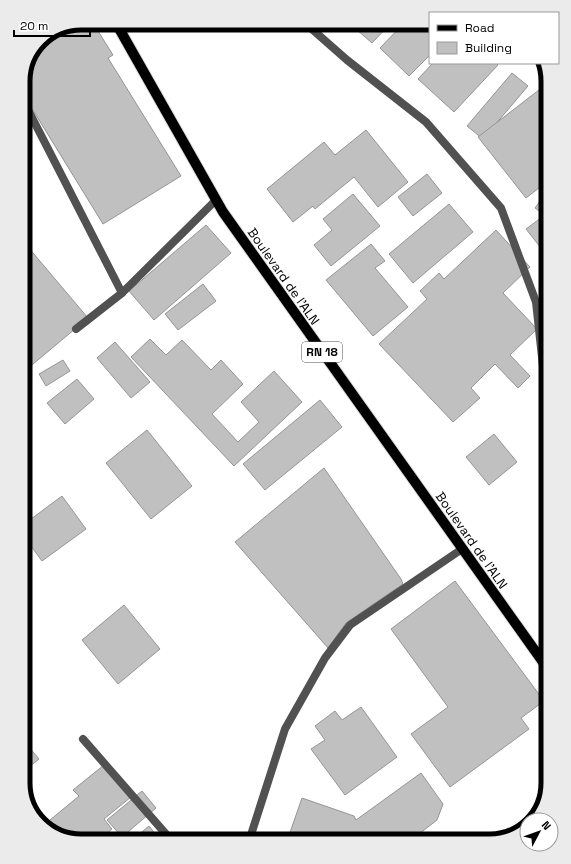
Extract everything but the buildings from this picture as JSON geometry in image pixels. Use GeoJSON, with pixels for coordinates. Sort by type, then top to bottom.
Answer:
{"type":"FeatureCollection","features":[{"type":"Feature","properties":{"kind":"main road","name":"Boulevard de l'ALN"},"geometry":{"type":"LineString","coordinates":[[120,30],[223,212],[541,660]]}},
{"type":"Feature","properties":{"kind":"street"},"geometry":{"type":"LineString","coordinates":[[313,30],[347,60],[426,122],[502,208],[536,302],[541,348]]}},
{"type":"Feature","properties":{"kind":"street"},"geometry":{"type":"LineString","coordinates":[[30,114],[122,293]]}},
{"type":"Feature","properties":{"kind":"street"},"geometry":{"type":"LineString","coordinates":[[76,329],[122,293],[216,200]]}},
{"type":"Feature","properties":{"kind":"street"},"geometry":{"type":"LineString","coordinates":[[250,834],[285,729],[325,658],[350,625],[462,549]]}},
{"type":"Feature","properties":{"kind":"street"},"geometry":{"type":"LineString","coordinates":[[83,739],[166,834]]}}]}
